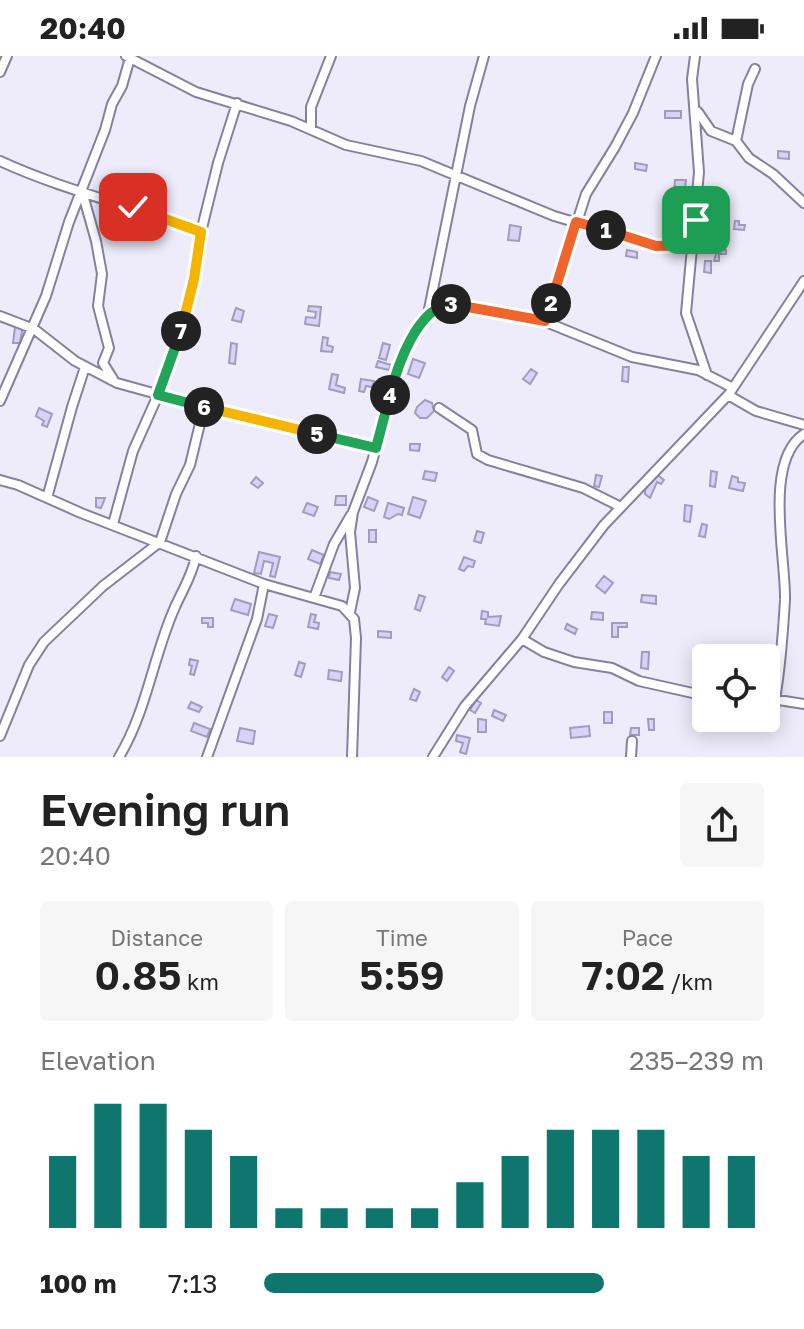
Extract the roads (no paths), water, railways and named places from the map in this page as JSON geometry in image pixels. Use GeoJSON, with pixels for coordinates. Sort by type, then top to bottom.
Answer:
{"type":"FeatureCollection","features":[{"type":"Feature","properties":{"kind":"street"},"geometry":{"type":"LineString","coordinates":[[0,72],[7,56]]}},
{"type":"Feature","properties":{"kind":"street"},"geometry":{"type":"LineString","coordinates":[[311,129],[311,107],[331,56]]}},
{"type":"Feature","properties":{"kind":"street"},"geometry":{"type":"LineString","coordinates":[[314,598],[334,544],[353,512],[376,448],[394,380],[413,337],[428,314],[455,176],[484,56]]}},
{"type":"Feature","properties":{"kind":"street"},"geometry":{"type":"LineString","coordinates":[[545,321],[586,194],[633,113],[656,56]]}},
{"type":"Feature","properties":{"kind":"street"},"geometry":{"type":"LineString","coordinates":[[695,56],[692,79],[699,172],[686,313],[707,375]]}},
{"type":"Feature","properties":{"kind":"street"},"geometry":{"type":"LineString","coordinates":[[0,401],[34,329],[69,222],[82,194],[112,104],[122,86],[128,57],[179,84],[311,129],[346,145],[421,161],[554,216],[656,246],[694,245]]}},
{"type":"Feature","properties":{"kind":"street"},"geometry":{"type":"LineString","coordinates":[[736,141],[748,84],[755,69]]}},
{"type":"Feature","properties":{"kind":"street"},"geometry":{"type":"LineString","coordinates":[[113,524],[133,451],[158,395],[187,312],[201,232],[237,103]]}},
{"type":"Feature","properties":{"kind":"street"},"geometry":{"type":"LineString","coordinates":[[696,109],[711,131],[736,141],[749,158],[773,174],[804,203]]}},
{"type":"Feature","properties":{"kind":"street"},"geometry":{"type":"LineString","coordinates":[[0,161],[82,194],[133,207],[201,232]]}},
{"type":"Feature","properties":{"kind":"street"},"geometry":{"type":"LineString","coordinates":[[82,194],[102,274],[98,306],[109,348],[103,363],[117,383]]}},
{"type":"Feature","properties":{"kind":"street"},"geometry":{"type":"LineString","coordinates":[[446,757],[435,753],[465,706],[522,639],[559,584],[621,507],[730,392],[804,281]]}},
{"type":"Feature","properties":{"kind":"street"},"geometry":{"type":"LineString","coordinates":[[428,314],[447,304],[545,321],[632,357],[690,368],[707,375],[756,411],[804,425]]}},
{"type":"Feature","properties":{"kind":"street"},"geometry":{"type":"LineString","coordinates":[[0,316],[34,329],[85,367],[117,383],[376,448]]}},
{"type":"Feature","properties":{"kind":"street"},"geometry":{"type":"LineString","coordinates":[[47,498],[85,367]]}},
{"type":"Feature","properties":{"kind":"street"},"geometry":{"type":"LineString","coordinates":[[0,736],[34,655],[44,642],[103,586],[160,542],[176,494],[190,465],[204,407]]}},
{"type":"Feature","properties":{"kind":"street"},"geometry":{"type":"LineString","coordinates":[[439,408],[472,430],[477,454],[488,460],[583,488],[621,507]]}},
{"type":"Feature","properties":{"kind":"street"},"geometry":{"type":"LineString","coordinates":[[779,644],[785,600],[778,520],[781,491],[790,447],[804,434]]}},
{"type":"Feature","properties":{"kind":"street"},"geometry":{"type":"LineString","coordinates":[[0,480],[264,584],[342,606],[350,612]]}},
{"type":"Feature","properties":{"kind":"street"},"geometry":{"type":"LineString","coordinates":[[352,757],[356,638],[350,612],[355,588],[350,532],[353,512]]}},
{"type":"Feature","properties":{"kind":"street"},"geometry":{"type":"LineString","coordinates":[[119,757],[132,735],[175,607],[190,580],[196,556]]}},
{"type":"Feature","properties":{"kind":"street"},"geometry":{"type":"LineString","coordinates":[[207,757],[257,619],[264,584]]}},
{"type":"Feature","properties":{"kind":"street"},"geometry":{"type":"LineString","coordinates":[[522,639],[544,652],[574,662],[612,668],[639,681],[692,693]]}},
{"type":"Feature","properties":{"kind":"street"},"geometry":{"type":"LineString","coordinates":[[780,700],[804,704]]}},
{"type":"Feature","properties":{"kind":"street"},"geometry":{"type":"LineString","coordinates":[[631,757],[632,741]]}}]}
